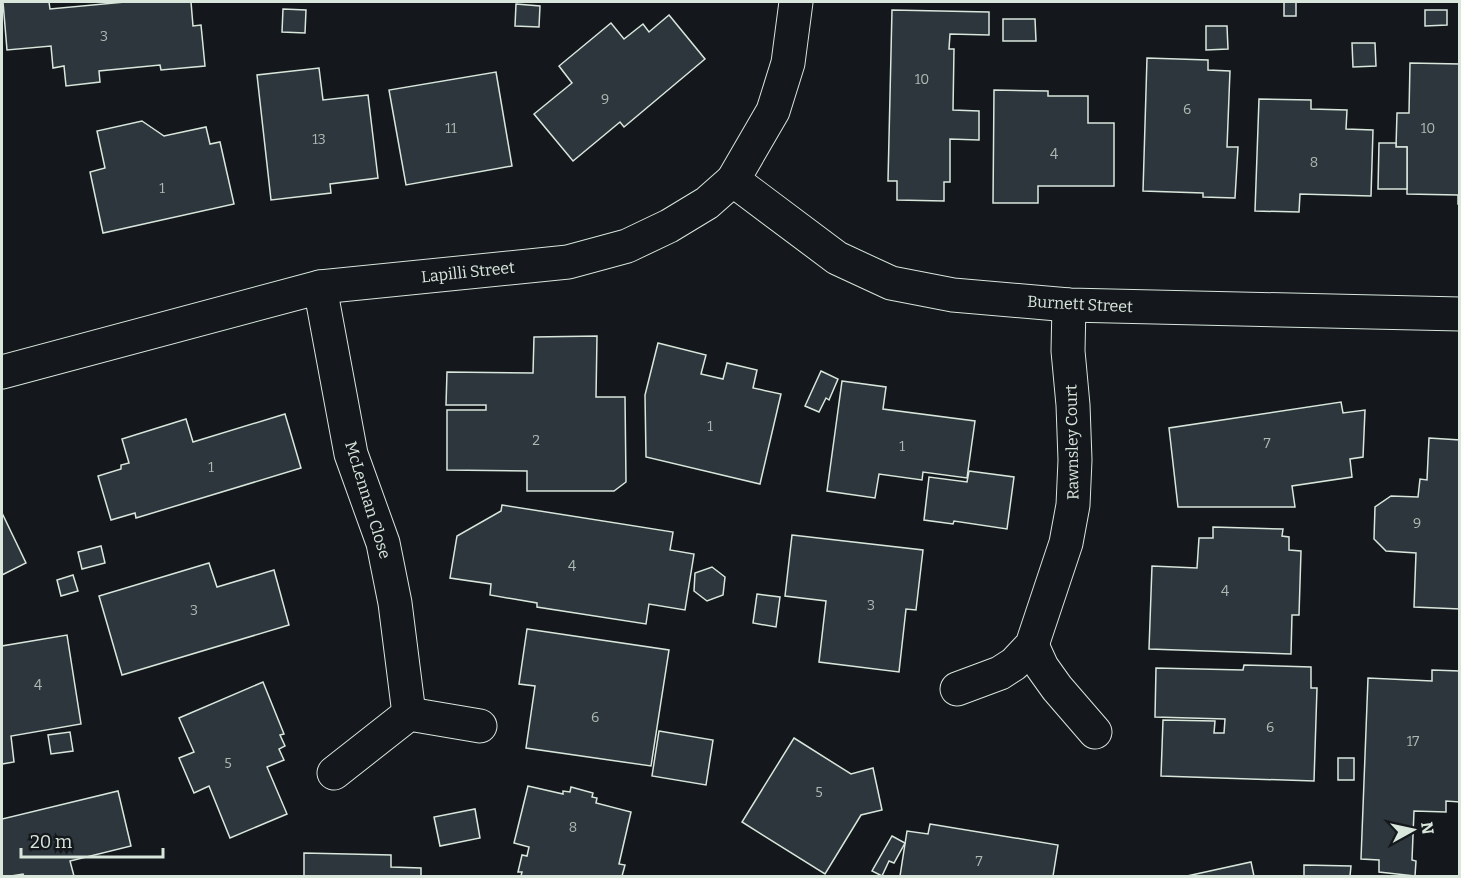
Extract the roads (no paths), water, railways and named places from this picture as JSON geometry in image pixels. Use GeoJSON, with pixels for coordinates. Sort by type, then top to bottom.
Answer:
{"type":"FeatureCollection","features":[{"type":"Feature","properties":{"kind":"street","name":"Lapilli Street"},"geometry":{"type":"LineString","coordinates":[[2,372],[320,287],[568,262],[627,246],[669,226],[707,203],[733,180],[773,111],[788,63],[796,2]]}},
{"type":"Feature","properties":{"kind":"street","name":"Burnett Street"},"geometry":{"type":"LineString","coordinates":[[733,180],[837,258],[891,283],[953,295],[1069,305],[1460,314]]}},
{"type":"Feature","properties":{"kind":"street","name":"McLennan Close"},"geometry":{"type":"LineString","coordinates":[[320,287],[351,454],[383,543],[395,603],[409,714]]}},
{"type":"Feature","properties":{"kind":"street","name":"Rawnsley Court"},"geometry":{"type":"LineString","coordinates":[[1032,645],[1066,543],[1073,505],[1075,460],[1068,351],[1069,305]]}},
{"type":"Feature","properties":{"kind":"street"},"geometry":{"type":"LineString","coordinates":[[957,689],[1000,673],[1014,664],[1032,645],[1042,667],[1057,688],[1095,732]]}},
{"type":"Feature","properties":{"kind":"street"},"geometry":{"type":"LineString","coordinates":[[334,773],[409,714],[480,726]]}}]}
